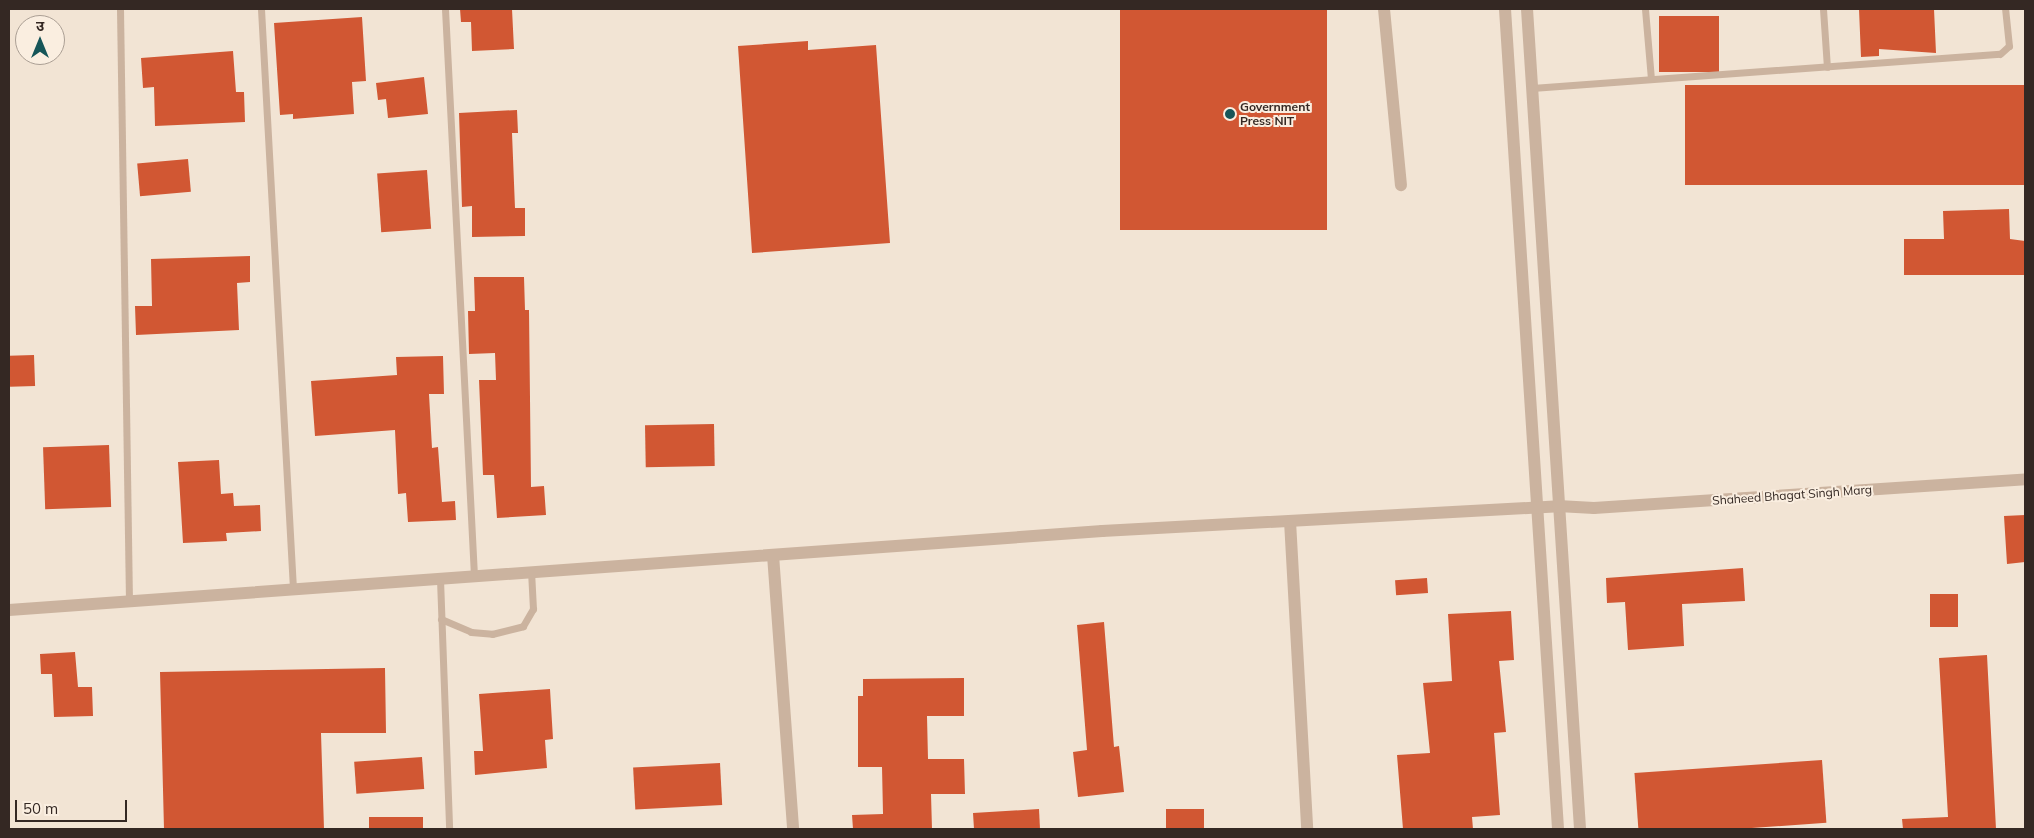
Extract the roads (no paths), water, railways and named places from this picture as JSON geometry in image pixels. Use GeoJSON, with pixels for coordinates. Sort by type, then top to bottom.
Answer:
{"type":"FeatureCollection","features":[{"type":"Feature","properties":{"kind":"street"},"geometry":{"type":"LineString","coordinates":[[1384,9],[1401,185]]}},
{"type":"Feature","properties":{"kind":"street"},"geometry":{"type":"LineString","coordinates":[[1505,9],[1558,829]]}},
{"type":"Feature","properties":{"kind":"street"},"geometry":{"type":"LineString","coordinates":[[1527,9],[1580,829]]}},
{"type":"Feature","properties":{"kind":"street","name":"Shaheed Bhagat Singh Marg"},"geometry":{"type":"LineString","coordinates":[[9,610],[773,555],[1290,521],[1558,506],[1594,508],[2025,479]]}},
{"type":"Feature","properties":{"kind":"street"},"geometry":{"type":"LineString","coordinates":[[1290,521],[1307,829]]}},
{"type":"Feature","properties":{"kind":"street"},"geometry":{"type":"LineString","coordinates":[[773,555],[793,829]]}},
{"type":"Feature","properties":{"kind":"lane"},"geometry":{"type":"LineString","coordinates":[[120,9],[129,601]]}},
{"type":"Feature","properties":{"kind":"lane"},"geometry":{"type":"LineString","coordinates":[[261,9],[293,589]]}},
{"type":"Feature","properties":{"kind":"lane"},"geometry":{"type":"LineString","coordinates":[[445,9],[474,576]]}},
{"type":"Feature","properties":{"kind":"lane"},"geometry":{"type":"LineString","coordinates":[[1646,9],[1651,79]]}},
{"type":"Feature","properties":{"kind":"lane"},"geometry":{"type":"LineString","coordinates":[[1823,9],[1827,67]]}},
{"type":"Feature","properties":{"kind":"lane"},"geometry":{"type":"LineString","coordinates":[[1532,88],[2000,54],[2008,46],[2005,9]]}},
{"type":"Feature","properties":{"kind":"lane"},"geometry":{"type":"LineString","coordinates":[[442,619],[471,632],[492,634],[523,626],[533,609],[531,572]]}},
{"type":"Feature","properties":{"kind":"lane"},"geometry":{"type":"LineString","coordinates":[[440,579],[449,829]]}},
{"type":"Feature","properties":{"kind":"place","name":"Government Press NIT"},"geometry":{"type":"Point","coordinates":[1230,114]}}]}
